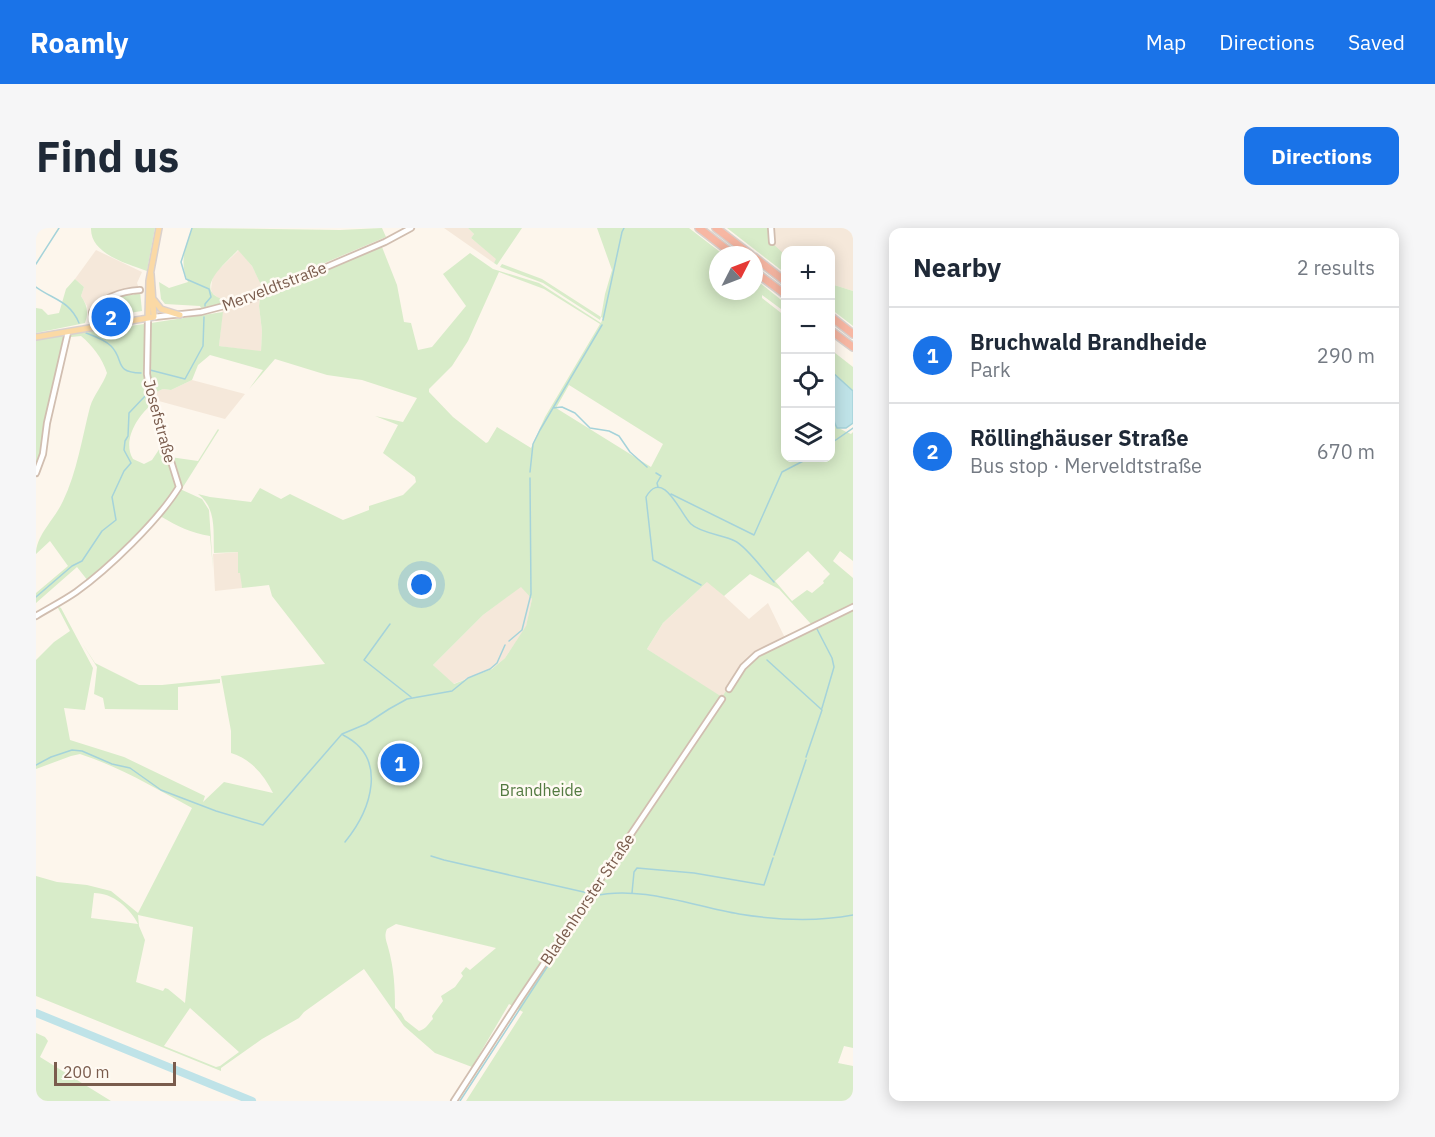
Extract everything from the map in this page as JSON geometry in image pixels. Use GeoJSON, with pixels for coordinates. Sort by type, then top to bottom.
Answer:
{"type":"FeatureCollection","features":[{"type":"Feature","properties":{"kind":"highway"},"geometry":{"type":"LineString","coordinates":[[699,228],[722,246]]}},
{"type":"Feature","properties":{"kind":"highway"},"geometry":{"type":"LineString","coordinates":[[716,228],[740,246]]}},
{"type":"Feature","properties":{"kind":"highway"},"geometry":{"type":"LineString","coordinates":[[763,264],[781,278]]}},
{"type":"Feature","properties":{"kind":"highway"},"geometry":{"type":"LineString","coordinates":[[763,278],[781,291]]}},
{"type":"Feature","properties":{"kind":"highway"},"geometry":{"type":"LineString","coordinates":[[835,319],[853,334]]}},
{"type":"Feature","properties":{"kind":"highway"},"geometry":{"type":"LineString","coordinates":[[835,333],[853,347]]}},
{"type":"Feature","properties":{"kind":"main road"},"geometry":{"type":"LineString","coordinates":[[151,317],[151,274],[159,228]]}},
{"type":"Feature","properties":{"kind":"main road"},"geometry":{"type":"LineString","coordinates":[[151,274],[153,299],[151,317]]}},
{"type":"Feature","properties":{"kind":"main road"},"geometry":{"type":"LineString","coordinates":[[153,299],[161,309],[180,315]]}},
{"type":"Feature","properties":{"kind":"main road","name":"Merveldtstraße"},"geometry":{"type":"LineString","coordinates":[[36,337],[151,317]]}},
{"type":"Feature","properties":{"kind":"street","name":"Merveldtstraße"},"geometry":{"type":"LineString","coordinates":[[151,317],[180,315],[225,307],[251,299],[385,242],[411,228]]}},
{"type":"Feature","properties":{"kind":"street"},"geometry":{"type":"LineString","coordinates":[[771,228],[772,242]]}},
{"type":"Feature","properties":{"kind":"street"},"geometry":{"type":"LineString","coordinates":[[94,326],[92,312],[96,307],[122,291],[140,290]]}},
{"type":"Feature","properties":{"kind":"street","name":"Josefstraße"},"geometry":{"type":"LineString","coordinates":[[36,616],[71,596],[92,579],[147,527],[171,499],[178,487],[147,374],[151,317]]}},
{"type":"Feature","properties":{"kind":"street"},"geometry":{"type":"LineString","coordinates":[[36,473],[43,454],[47,423],[68,332]]}},
{"type":"Feature","properties":{"kind":"street"},"geometry":{"type":"LineString","coordinates":[[729,689],[743,667],[757,654],[853,607]]}},
{"type":"Feature","properties":{"kind":"street","name":"Bladenhorster Straße"},"geometry":{"type":"LineString","coordinates":[[454,1101],[531,982],[722,699]]}},
{"type":"Feature","properties":{"kind":"shaded area"},"geometry":{"type":"Polygon","coordinates":[[[444,228],[468,228],[474,234],[471,238],[497,259],[494,263],[444,228]]]}},
{"type":"Feature","properties":{"kind":"shaded area"},"geometry":{"type":"Polygon","coordinates":[[[769,228],[853,228],[853,291],[835,285],[835,246],[781,246],[781,252],[769,241],[769,228]]]}},
{"type":"Feature","properties":{"kind":"shaded area"},"geometry":{"type":"Polygon","coordinates":[[[96,250],[142,272],[137,283],[140,291],[110,302],[88,315],[87,306],[81,296],[84,287],[75,279],[96,250]]]}},
{"type":"Feature","properties":{"kind":"shaded area"},"geometry":{"type":"Polygon","coordinates":[[[239,250],[252,266],[265,292],[226,304],[212,293],[212,281],[214,274],[239,250]]]}},
{"type":"Feature","properties":{"kind":"shaded area"},"geometry":{"type":"Polygon","coordinates":[[[260,297],[261,352],[219,346],[223,307],[260,297]]]}},
{"type":"Feature","properties":{"kind":"shaded area"},"geometry":{"type":"Polygon","coordinates":[[[192,380],[245,394],[225,419],[155,400],[152,394],[163,389],[171,390],[192,380]]]}},
{"type":"Feature","properties":{"kind":"shaded area"},"geometry":{"type":"Polygon","coordinates":[[[239,552],[242,588],[215,591],[213,554],[239,552]]]}},
{"type":"Feature","properties":{"kind":"shaded area"},"geometry":{"type":"Polygon","coordinates":[[[708,581],[749,619],[768,603],[785,638],[754,656],[742,667],[722,698],[647,649],[663,623],[708,581]]]}},
{"type":"Feature","properties":{"kind":"shaded area"},"geometry":{"type":"Polygon","coordinates":[[[521,586],[532,599],[526,627],[505,658],[492,669],[453,684],[433,665],[483,615],[521,586]]]}},
{"type":"Feature","properties":{"kind":"green space"},"geometry":{"type":"Polygon","coordinates":[[[91,228],[155,228],[147,271],[103,251],[92,237],[91,228]]]}},
{"type":"Feature","properties":{"kind":"green space"},"geometry":{"type":"Polygon","coordinates":[[[192,228],[340,230],[382,228],[386,237],[263,289],[252,266],[238,250],[214,276],[211,283],[211,290],[215,296],[225,300],[226,304],[202,310],[200,306],[165,304],[161,299],[159,282],[169,288],[188,282],[183,261],[192,228]]]}},
{"type":"Feature","properties":{"kind":"green space"},"geometry":{"type":"Polygon","coordinates":[[[468,228],[522,228],[497,265],[494,263],[496,259],[471,238],[474,234],[468,228]]]}},
{"type":"Feature","properties":{"kind":"green space","name":"Brandheide"},"geometry":{"type":"Polygon","coordinates":[[[597,228],[689,228],[712,246],[709,246],[709,300],[763,299],[781,313],[781,462],[835,462],[835,422],[844,431],[851,434],[853,432],[853,561],[840,551],[833,561],[853,578],[853,1048],[844,1046],[838,1063],[853,1066],[853,1101],[466,1101],[523,1012],[509,1004],[472,1067],[435,1053],[404,1026],[364,969],[299,1018],[262,1039],[221,1068],[221,1071],[36,996],[36,876],[111,891],[138,913],[192,808],[123,772],[80,754],[36,769],[36,660],[54,642],[70,631],[57,606],[61,608],[93,668],[85,710],[64,708],[70,740],[124,757],[205,796],[203,802],[224,782],[273,793],[256,768],[245,759],[231,753],[231,731],[221,676],[325,664],[272,596],[269,585],[242,588],[240,573],[238,573],[238,552],[214,553],[211,513],[198,494],[251,502],[260,488],[281,499],[290,494],[343,520],[369,510],[369,506],[403,495],[416,482],[415,477],[383,453],[398,425],[375,416],[403,422],[417,398],[362,380],[327,375],[275,359],[249,389],[263,370],[210,355],[198,365],[192,380],[171,390],[163,389],[152,394],[147,364],[151,323],[223,312],[219,346],[261,351],[260,298],[382,247],[397,285],[404,322],[411,323],[418,350],[432,347],[466,306],[443,274],[470,253],[493,269],[539,283],[601,323],[605,294],[612,270],[597,228]],[[499,272],[468,341],[452,366],[429,389],[429,392],[453,417],[486,443],[497,427],[531,448],[545,417],[600,324],[544,289],[499,272]],[[569,385],[556,408],[651,467],[663,444],[569,385]],[[808,551],[775,581],[792,601],[807,590],[812,593],[824,583],[823,581],[830,574],[808,551]],[[750,574],[724,596],[707,582],[663,623],[647,649],[722,697],[742,667],[754,656],[811,624],[779,589],[750,574]],[[521,587],[483,615],[433,665],[454,684],[492,669],[505,658],[526,626],[532,599],[521,587]],[[94,893],[91,918],[138,924],[120,902],[94,893]],[[138,915],[139,926],[145,940],[136,982],[163,991],[165,988],[168,989],[185,1003],[193,927],[138,915]],[[396,924],[387,929],[386,940],[393,970],[395,1008],[419,1031],[433,1019],[432,1016],[443,1001],[441,996],[455,987],[466,967],[470,970],[496,948],[396,924]],[[190,1008],[164,1046],[216,1067],[239,1052],[190,1008]]]}},
{"type":"Feature","properties":{"kind":"green space"},"geometry":{"type":"Polygon","coordinates":[[[727,228],[769,228],[770,241],[781,251],[781,270],[763,256],[763,246],[750,246],[727,228]]]}},
{"type":"Feature","properties":{"kind":"green space"},"geometry":{"type":"Polygon","coordinates":[[[502,264],[542,279],[601,317],[600,320],[543,283],[500,267],[502,264]]]}},
{"type":"Feature","properties":{"kind":"green space"},"geometry":{"type":"Polygon","coordinates":[[[75,279],[84,287],[81,296],[87,309],[85,323],[36,333],[36,308],[42,309],[48,315],[59,313],[66,289],[75,279]]]}},
{"type":"Feature","properties":{"kind":"green space","name":"Brandheide"},"geometry":{"type":"Polygon","coordinates":[[[763,285],[781,300],[781,309],[763,296],[763,285]]]}},
{"type":"Feature","properties":{"kind":"green space"},"geometry":{"type":"Polygon","coordinates":[[[835,285],[853,291],[853,326],[835,312],[835,285]]]}},
{"type":"Feature","properties":{"kind":"green space"},"geometry":{"type":"Polygon","coordinates":[[[140,291],[142,311],[96,318],[94,315],[97,310],[128,293],[133,295],[140,291]]]}},
{"type":"Feature","properties":{"kind":"green space"},"geometry":{"type":"Polygon","coordinates":[[[144,324],[147,326],[145,366],[151,405],[136,423],[130,437],[130,452],[133,459],[144,464],[152,460],[164,442],[176,487],[172,496],[151,521],[88,581],[77,567],[36,603],[36,593],[68,566],[50,541],[36,554],[37,547],[42,534],[60,508],[68,490],[76,467],[90,407],[107,373],[100,357],[89,344],[81,336],[71,337],[71,334],[144,324]]]}},
{"type":"Feature","properties":{"kind":"green space"},"geometry":{"type":"Polygon","coordinates":[[[65,335],[43,450],[36,471],[36,340],[65,335]]]}},
{"type":"Feature","properties":{"kind":"green space"},"geometry":{"type":"Polygon","coordinates":[[[835,353],[853,367],[853,391],[835,375],[835,353]]]}},
{"type":"Feature","properties":{"kind":"green space"},"geometry":{"type":"Polygon","coordinates":[[[218,429],[183,487],[181,486],[170,457],[198,461],[218,429]]]}},
{"type":"Feature","properties":{"kind":"green space"},"geometry":{"type":"Polygon","coordinates":[[[180,489],[202,499],[209,510],[213,569],[210,536],[184,529],[160,516],[136,540],[180,489]]]}},
{"type":"Feature","properties":{"kind":"green space"},"geometry":{"type":"Polygon","coordinates":[[[82,643],[95,663],[139,685],[220,679],[220,683],[178,687],[178,710],[105,709],[103,698],[94,694],[97,667],[82,643]]]}},
{"type":"Feature","properties":{"kind":"green space"},"geometry":{"type":"Polygon","coordinates":[[[36,1033],[48,1041],[40,1057],[111,1101],[36,1101],[36,1033]]]}},
{"type":"Feature","properties":{"kind":"water"},"geometry":{"type":"Polygon","coordinates":[[[835,375],[853,391],[853,423],[846,428],[837,428],[835,423],[835,375]]]}},
{"type":"Feature","properties":{"kind":"waterway"},"geometry":{"type":"LineString","coordinates":[[36,264],[59,228]]}},
{"type":"Feature","properties":{"kind":"waterway"},"geometry":{"type":"LineString","coordinates":[[192,228],[181,262],[186,279],[209,289],[211,297],[205,306]]}},
{"type":"Feature","properties":{"kind":"waterway"},"geometry":{"type":"LineString","coordinates":[[603,320],[624,228]]}},
{"type":"Feature","properties":{"kind":"waterway"},"geometry":{"type":"LineString","coordinates":[[36,287],[66,305],[79,323]]}},
{"type":"Feature","properties":{"kind":"waterway"},"geometry":{"type":"LineString","coordinates":[[150,370],[185,379],[203,346],[204,317]]}},
{"type":"Feature","properties":{"kind":"waterway"},"geometry":{"type":"LineString","coordinates":[[530,472],[533,444],[602,325]]}},
{"type":"Feature","properties":{"kind":"waterway"},"geometry":{"type":"LineString","coordinates":[[86,333],[111,346],[123,368],[141,373]]}},
{"type":"Feature","properties":{"kind":"waterway"},"geometry":{"type":"LineString","coordinates":[[36,597],[72,566],[82,561],[102,531],[116,520],[112,497],[124,471],[131,463],[124,450],[125,441],[128,436],[129,413],[147,394],[144,371]]}},
{"type":"Feature","properties":{"kind":"waterway"},"geometry":{"type":"LineString","coordinates":[[553,408],[562,407],[575,413],[590,428],[609,431],[619,436],[630,452],[647,467]]}},
{"type":"Feature","properties":{"kind":"waterway"},"geometry":{"type":"LineString","coordinates":[[835,441],[853,428]]}},
{"type":"Feature","properties":{"kind":"waterway"},"geometry":{"type":"LineString","coordinates":[[671,494],[754,535],[782,472],[801,462]]}},
{"type":"Feature","properties":{"kind":"waterway"},"geometry":{"type":"LineString","coordinates":[[656,473],[661,476],[657,483],[658,487]]}},
{"type":"Feature","properties":{"kind":"waterway"},"geometry":{"type":"LineString","coordinates":[[509,641],[522,630],[531,594],[530,478]]}},
{"type":"Feature","properties":{"kind":"waterway"},"geometry":{"type":"LineString","coordinates":[[701,585],[653,560],[646,497],[652,489],[659,487],[665,490],[695,527],[739,544],[774,582]]}},
{"type":"Feature","properties":{"kind":"waterway"},"geometry":{"type":"LineString","coordinates":[[390,624],[364,660],[411,697]]}},
{"type":"Feature","properties":{"kind":"waterway"},"geometry":{"type":"LineString","coordinates":[[817,629],[832,658],[834,667],[822,708]]}},
{"type":"Feature","properties":{"kind":"waterway"},"geometry":{"type":"LineString","coordinates":[[36,765],[72,750],[82,751],[112,764],[130,768],[161,790],[216,811],[263,825],[342,734],[366,724],[407,699],[452,691],[468,678],[490,669],[497,663],[505,645]]}},
{"type":"Feature","properties":{"kind":"waterway"},"geometry":{"type":"LineString","coordinates":[[767,660],[822,710],[806,757]]}},
{"type":"Feature","properties":{"kind":"waterway"},"geometry":{"type":"LineString","coordinates":[[343,735],[357,745],[366,757],[371,771],[368,800],[362,815],[345,842]]}},
{"type":"Feature","properties":{"kind":"waterway"},"geometry":{"type":"LineString","coordinates":[[774,855],[806,760]]}},
{"type":"Feature","properties":{"kind":"waterway"},"geometry":{"type":"LineString","coordinates":[[431,856],[588,893]]}},
{"type":"Feature","properties":{"kind":"waterway"},"geometry":{"type":"LineString","coordinates":[[632,893],[634,872],[637,868],[694,873],[764,885],[773,858]]}},
{"type":"Feature","properties":{"kind":"waterway"},"geometry":{"type":"LineString","coordinates":[[579,920],[594,896],[611,893],[648,895],[767,918],[810,919],[853,915]]}},
{"type":"Feature","properties":{"kind":"waterway"},"geometry":{"type":"LineString","coordinates":[[554,957],[572,930]]}},
{"type":"Feature","properties":{"kind":"waterway"},"geometry":{"type":"LineString","coordinates":[[460,1101],[551,961]]}},
{"type":"Feature","properties":{"kind":"waterway"},"geometry":{"type":"LineString","coordinates":[[36,1013],[252,1101]]}},
{"type":"Feature","properties":{"kind":"place","name":"Röllinghäuser Straße"},"geometry":{"type":"Point","coordinates":[111,317]}},
{"type":"Feature","properties":{"kind":"place","name":"Bruchwald Brandheide"},"geometry":{"type":"Point","coordinates":[400,763]}}]}
